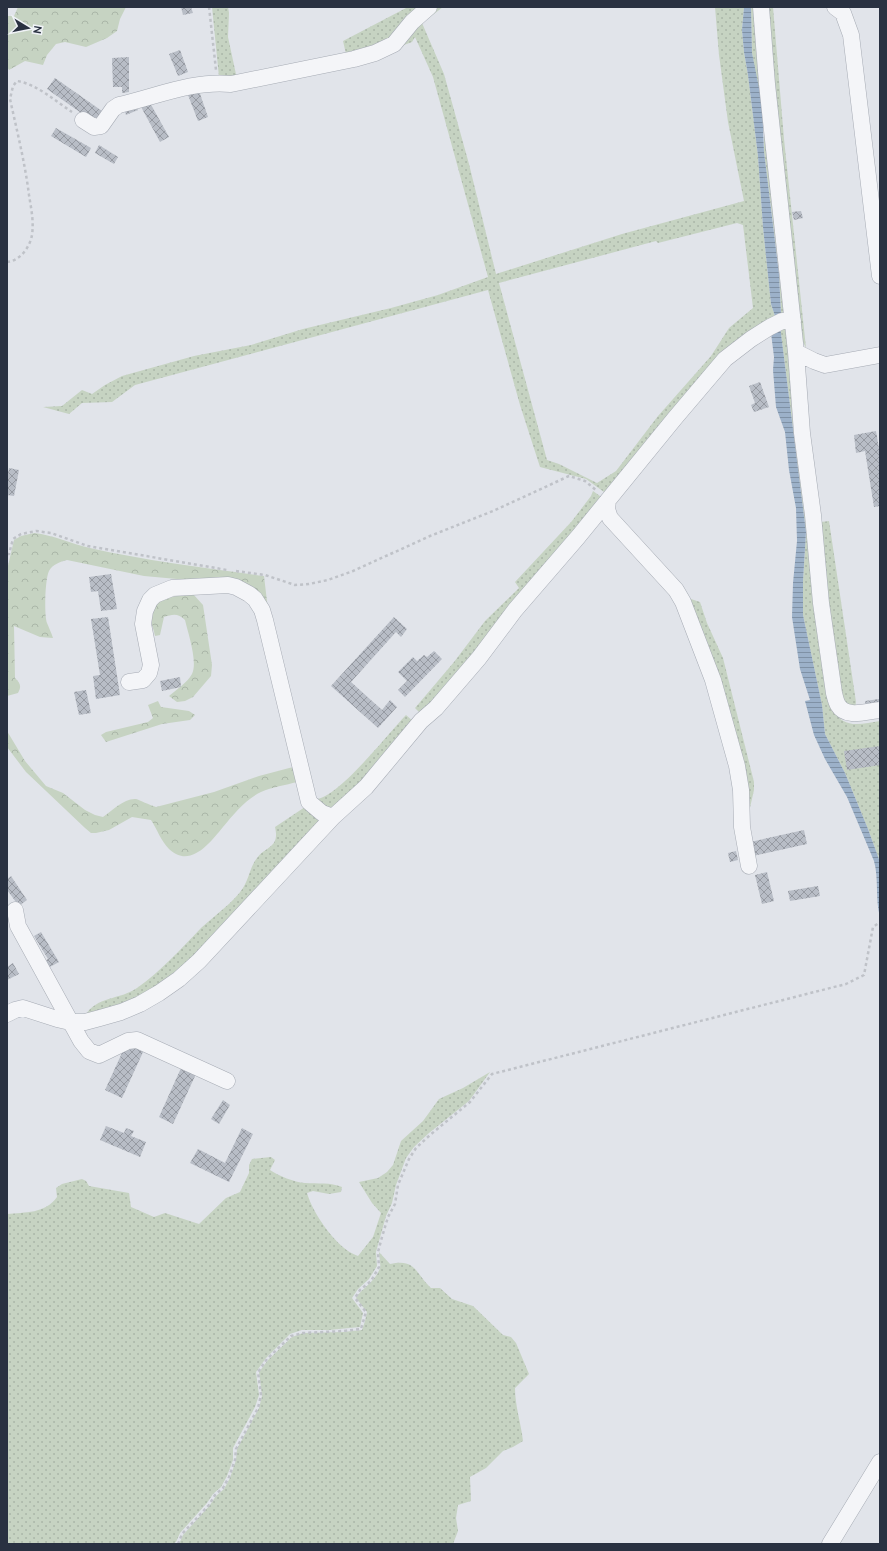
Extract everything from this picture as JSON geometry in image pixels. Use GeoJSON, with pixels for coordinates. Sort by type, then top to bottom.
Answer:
{"type":"FeatureCollection","features":[{"type":"Feature","properties":{"kind":"street"},"geometry":{"type":"LineString","coordinates":[[83,120],[94,127],[101,126],[112,109],[119,105],[164,93],[217,82],[231,84],[354,59],[374,53],[394,44],[412,22],[429,7]]}},
{"type":"Feature","properties":{"kind":"street"},"geometry":{"type":"LineString","coordinates":[[761,7],[768,84],[782,323],[796,352],[802,433],[813,515],[821,603],[834,693],[838,706],[844,712],[852,713],[880,710]]}},
{"type":"Feature","properties":{"kind":"street"},"geometry":{"type":"LineString","coordinates":[[835,7],[843,14],[851,35],[880,276]]}},
{"type":"Feature","properties":{"kind":"street"},"geometry":{"type":"LineString","coordinates":[[7,1014],[23,1008],[70,1022],[85,1022],[120,1012],[140,1004],[178,979],[204,955],[333,816],[366,787],[421,721],[436,708],[480,658],[515,610],[564,554],[726,359],[751,339],[782,323]]}},
{"type":"Feature","properties":{"kind":"street"},"geometry":{"type":"LineString","coordinates":[[796,352],[814,361],[825,364],[880,355]]}},
{"type":"Feature","properties":{"kind":"street"},"geometry":{"type":"LineString","coordinates":[[608,500],[607,509],[610,518],[676,590],[683,602],[713,680],[737,766],[741,790],[742,827],[749,866]]}},
{"type":"Feature","properties":{"kind":"street"},"geometry":{"type":"LineString","coordinates":[[130,682],[143,680],[149,673],[151,665],[144,624],[145,611],[150,600],[155,595],[172,588],[228,585],[242,589],[258,604],[265,620],[309,802],[322,812],[333,816]]}},
{"type":"Feature","properties":{"kind":"street"},"geometry":{"type":"LineString","coordinates":[[15,910],[18,926],[70,1022],[81,1041],[89,1051],[99,1055],[128,1041],[137,1040],[227,1081]]}},
{"type":"Feature","properties":{"kind":"street"},"geometry":{"type":"LineString","coordinates":[[830,1544],[880,1462]]}},
{"type":"Feature","properties":{"kind":"path"},"geometry":{"type":"LineString","coordinates":[[209,7],[217,82]]}},
{"type":"Feature","properties":{"kind":"path"},"geometry":{"type":"LineString","coordinates":[[7,262],[17,259],[24,252],[29,244],[33,225],[27,179],[10,99],[12,86],[17,81],[23,82],[44,93],[83,120]]}},
{"type":"Feature","properties":{"kind":"path"},"geometry":{"type":"LineString","coordinates":[[7,554],[9,554],[13,539],[21,534],[36,531],[51,533],[88,546],[178,562],[265,575],[295,584],[309,584],[328,580],[353,571],[430,536],[494,511],[569,476],[585,481],[608,500]]}},
{"type":"Feature","properties":{"kind":"path"},"geometry":{"type":"LineString","coordinates":[[178,1544],[182,1534],[209,1505],[215,1495],[223,1488],[229,1477],[235,1460],[236,1449],[258,1408],[261,1395],[258,1372],[267,1359],[292,1336],[303,1333],[361,1329],[366,1312],[355,1298],[360,1290],[375,1276],[379,1267],[378,1252],[382,1237],[388,1217],[395,1204],[398,1185],[408,1159],[416,1148],[430,1135],[470,1102],[492,1074],[846,984],[864,975],[873,927],[880,922]]}},
{"type":"Feature","properties":{"kind":"green space"},"geometry":{"type":"Polygon","coordinates":[[[18,7],[126,7],[120,19],[117,31],[107,38],[86,47],[65,42],[56,44],[47,55],[43,65],[25,61],[9,70],[7,67],[7,16],[14,16],[18,7]]]}},
{"type":"Feature","properties":{"kind":"green space"},"geometry":{"type":"Polygon","coordinates":[[[212,7],[228,7],[228,37],[237,79],[219,77],[212,7]]]}},
{"type":"Feature","properties":{"kind":"green space"},"geometry":{"type":"Polygon","coordinates":[[[408,7],[422,7],[402,29],[382,43],[346,54],[343,41],[408,7]]]}},
{"type":"Feature","properties":{"kind":"green space"},"geometry":{"type":"Polygon","coordinates":[[[434,7],[443,7],[422,23],[444,74],[469,164],[496,274],[622,234],[744,201],[728,122],[719,55],[715,7],[744,7],[742,30],[744,52],[758,156],[763,227],[771,304],[775,316],[609,490],[604,492],[586,479],[540,467],[520,405],[488,290],[135,385],[112,402],[82,403],[69,414],[43,407],[62,406],[82,390],[92,394],[122,376],[194,356],[251,345],[303,329],[391,308],[438,295],[488,277],[433,77],[415,37],[412,42],[380,54],[434,7]],[[737,223],[658,243],[656,241],[499,283],[547,460],[559,464],[597,483],[616,471],[658,416],[711,356],[729,328],[753,308],[743,225],[737,223]]]}},
{"type":"Feature","properties":{"kind":"green space"},"geometry":{"type":"Polygon","coordinates":[[[751,7],[756,7],[786,309],[781,314],[779,273],[764,152],[764,130],[752,53],[751,7]]]}},
{"type":"Feature","properties":{"kind":"green space"},"geometry":{"type":"Polygon","coordinates":[[[765,7],[773,7],[784,139],[806,348],[802,340],[765,7]]]}},
{"type":"Feature","properties":{"kind":"green space"},"geometry":{"type":"Polygon","coordinates":[[[780,326],[787,328],[833,708],[841,720],[847,723],[859,724],[880,721],[880,862],[845,773],[825,734],[822,705],[803,615],[803,581],[806,532],[780,326]]]}},
{"type":"Feature","properties":{"kind":"green space"},"geometry":{"type":"Polygon","coordinates":[[[593,491],[600,496],[602,500],[422,715],[415,708],[454,662],[485,621],[519,588],[515,582],[572,521],[591,496],[593,491]]]}},
{"type":"Feature","properties":{"kind":"green space"},"geometry":{"type":"Polygon","coordinates":[[[829,521],[856,702],[855,708],[846,708],[838,697],[821,522],[829,521]]]}},
{"type":"Feature","properties":{"kind":"green space"},"geometry":{"type":"Polygon","coordinates":[[[34,533],[90,548],[133,557],[264,576],[269,618],[221,583],[144,576],[67,560],[53,567],[49,571],[48,575],[45,605],[46,619],[53,638],[40,637],[14,626],[15,678],[20,686],[18,693],[7,696],[7,570],[14,540],[21,536],[34,533]]]}},
{"type":"Feature","properties":{"kind":"green space"},"geometry":{"type":"Polygon","coordinates":[[[193,594],[203,605],[212,665],[211,676],[193,697],[185,701],[177,702],[169,696],[182,686],[192,674],[194,669],[192,647],[185,620],[180,616],[175,615],[164,617],[160,635],[155,636],[151,620],[152,611],[155,605],[166,598],[193,594]]]}},
{"type":"Feature","properties":{"kind":"green space"},"geometry":{"type":"Polygon","coordinates":[[[685,597],[700,602],[707,623],[723,658],[754,782],[754,790],[749,812],[744,815],[685,597]]]}},
{"type":"Feature","properties":{"kind":"green space"},"geometry":{"type":"Polygon","coordinates":[[[158,701],[161,707],[189,711],[195,715],[190,720],[162,724],[106,742],[101,735],[106,732],[148,722],[153,718],[148,705],[158,701]]]}},
{"type":"Feature","properties":{"kind":"green space"},"geometry":{"type":"Polygon","coordinates":[[[406,715],[414,722],[354,790],[331,808],[323,808],[318,799],[339,786],[351,775],[406,715]]]}},
{"type":"Feature","properties":{"kind":"green space"},"geometry":{"type":"Polygon","coordinates":[[[7,731],[25,761],[46,786],[63,793],[85,810],[103,817],[118,805],[132,799],[136,799],[156,807],[214,792],[259,776],[293,767],[297,782],[270,789],[255,795],[231,817],[206,846],[199,852],[184,856],[177,854],[166,846],[151,820],[132,817],[109,830],[91,833],[26,772],[7,747],[7,731]]]}},
{"type":"Feature","properties":{"kind":"green space"},"geometry":{"type":"Polygon","coordinates":[[[305,807],[319,818],[319,822],[185,968],[148,994],[85,1016],[95,1005],[130,992],[163,967],[201,928],[229,904],[239,893],[245,884],[257,858],[274,843],[276,839],[275,827],[305,807]]]}},
{"type":"Feature","properties":{"kind":"green space"},"geometry":{"type":"Polygon","coordinates":[[[490,1072],[469,1101],[429,1133],[414,1147],[406,1158],[396,1185],[392,1203],[386,1216],[376,1252],[377,1266],[369,1279],[358,1289],[352,1298],[363,1313],[360,1327],[329,1330],[302,1330],[290,1334],[266,1358],[256,1372],[259,1395],[255,1407],[233,1448],[233,1460],[227,1476],[221,1487],[213,1494],[207,1503],[180,1533],[176,1542],[173,1544],[7,1544],[7,1214],[34,1211],[47,1207],[57,1197],[56,1188],[62,1184],[82,1179],[86,1181],[89,1186],[129,1193],[131,1207],[154,1217],[165,1213],[199,1224],[226,1198],[240,1192],[249,1173],[249,1165],[252,1159],[271,1157],[275,1160],[270,1170],[291,1180],[337,1185],[342,1187],[341,1192],[329,1194],[313,1191],[307,1193],[320,1220],[334,1239],[350,1252],[358,1256],[373,1237],[381,1213],[372,1203],[359,1182],[378,1178],[387,1172],[393,1165],[401,1141],[423,1121],[439,1099],[463,1088],[490,1072]]]}},
{"type":"Feature","properties":{"kind":"green space"},"geometry":{"type":"Polygon","coordinates":[[[379,1252],[390,1264],[405,1263],[410,1265],[431,1288],[440,1288],[452,1299],[473,1306],[503,1335],[511,1337],[516,1343],[529,1374],[515,1388],[523,1441],[503,1451],[486,1468],[470,1477],[471,1501],[458,1505],[456,1518],[458,1531],[453,1544],[179,1544],[183,1535],[210,1505],[216,1496],[224,1489],[230,1478],[236,1460],[237,1449],[259,1408],[262,1396],[259,1372],[268,1360],[292,1337],[303,1333],[362,1330],[367,1312],[356,1298],[378,1273],[380,1268],[379,1252]]]}},
{"type":"Feature","properties":{"kind":"water"},"geometry":{"type":"Polygon","coordinates":[[[744,7],[751,7],[752,53],[762,103],[764,152],[779,274],[781,314],[775,316],[771,304],[763,227],[758,156],[744,52],[742,30],[744,7]]]}},
{"type":"Feature","properties":{"kind":"water"},"geometry":{"type":"Polygon","coordinates":[[[780,326],[806,532],[803,581],[803,615],[822,705],[825,734],[845,773],[880,862],[880,917],[874,861],[847,797],[825,759],[814,735],[805,701],[810,700],[800,669],[792,617],[793,583],[797,541],[796,508],[789,470],[785,432],[776,407],[773,370],[774,357],[771,333],[780,326]]]}},
{"type":"Feature","properties":{"kind":"building"},"geometry":{"type":"Polygon","coordinates":[[[181,7],[191,7],[193,13],[183,15],[181,7]]]}},
{"type":"Feature","properties":{"kind":"building"},"geometry":{"type":"Polygon","coordinates":[[[180,50],[188,72],[178,76],[169,54],[180,50]]]}},
{"type":"Feature","properties":{"kind":"building"},"geometry":{"type":"Polygon","coordinates":[[[129,57],[129,92],[122,93],[122,87],[113,87],[112,58],[129,57]]]}},
{"type":"Feature","properties":{"kind":"building"},"geometry":{"type":"Polygon","coordinates":[[[55,78],[102,111],[94,122],[47,89],[55,78]]]}},
{"type":"Feature","properties":{"kind":"building"},"geometry":{"type":"Polygon","coordinates":[[[199,91],[208,117],[198,121],[188,95],[199,91]]]}},
{"type":"Feature","properties":{"kind":"building"},"geometry":{"type":"Polygon","coordinates":[[[149,101],[169,137],[160,142],[140,105],[149,101]]]}},
{"type":"Feature","properties":{"kind":"building"},"geometry":{"type":"Polygon","coordinates":[[[135,104],[138,110],[126,115],[124,108],[135,104]]]}},
{"type":"Feature","properties":{"kind":"building"},"geometry":{"type":"Polygon","coordinates":[[[56,128],[91,148],[86,157],[51,136],[56,128]]]}},
{"type":"Feature","properties":{"kind":"building"},"geometry":{"type":"Polygon","coordinates":[[[99,145],[118,157],[114,164],[95,153],[99,145]]]}},
{"type":"Feature","properties":{"kind":"building"},"geometry":{"type":"Polygon","coordinates":[[[801,211],[803,218],[794,220],[792,212],[801,211]]]}},
{"type":"Feature","properties":{"kind":"building"},"geometry":{"type":"Polygon","coordinates":[[[760,382],[769,407],[754,412],[751,405],[755,403],[749,386],[760,382]]]}},
{"type":"Feature","properties":{"kind":"building"},"geometry":{"type":"Polygon","coordinates":[[[876,431],[880,454],[880,506],[874,507],[865,451],[856,453],[854,435],[876,431]]]}},
{"type":"Feature","properties":{"kind":"building"},"geometry":{"type":"Polygon","coordinates":[[[9,468],[19,470],[14,496],[7,495],[9,468]]]}},
{"type":"Feature","properties":{"kind":"building"},"geometry":{"type":"Polygon","coordinates":[[[111,574],[117,609],[101,611],[98,591],[91,592],[89,577],[111,574]]]}},
{"type":"Feature","properties":{"kind":"building"},"geometry":{"type":"Polygon","coordinates":[[[108,617],[120,695],[96,699],[93,676],[100,675],[91,619],[108,617]]]}},
{"type":"Feature","properties":{"kind":"building"},"geometry":{"type":"Polygon","coordinates":[[[394,617],[407,629],[401,637],[396,632],[351,682],[382,710],[390,700],[397,707],[378,728],[331,686],[394,617]]]}},
{"type":"Feature","properties":{"kind":"building"},"geometry":{"type":"Polygon","coordinates":[[[434,651],[442,659],[405,697],[398,690],[407,681],[398,672],[413,657],[417,661],[424,655],[427,657],[434,651]]]}},
{"type":"Feature","properties":{"kind":"building"},"geometry":{"type":"Polygon","coordinates":[[[180,677],[181,687],[162,691],[160,681],[180,677]]]}},
{"type":"Feature","properties":{"kind":"building"},"geometry":{"type":"Polygon","coordinates":[[[86,690],[91,713],[79,715],[74,692],[86,690]]]}},
{"type":"Feature","properties":{"kind":"building"},"geometry":{"type":"Polygon","coordinates":[[[879,699],[879,705],[866,707],[865,701],[879,699]]]}},
{"type":"Feature","properties":{"kind":"building"},"geometry":{"type":"Polygon","coordinates":[[[880,746],[880,765],[847,770],[844,751],[880,746]]]}},
{"type":"Feature","properties":{"kind":"building"},"geometry":{"type":"Polygon","coordinates":[[[804,830],[807,844],[753,856],[750,842],[804,830]]]}},
{"type":"Feature","properties":{"kind":"building"},"geometry":{"type":"Polygon","coordinates":[[[736,851],[738,860],[730,862],[728,853],[736,851]]]}},
{"type":"Feature","properties":{"kind":"building"},"geometry":{"type":"Polygon","coordinates":[[[767,872],[774,901],[762,904],[755,875],[767,872]]]}},
{"type":"Feature","properties":{"kind":"building"},"geometry":{"type":"Polygon","coordinates":[[[11,876],[27,900],[19,906],[7,890],[7,879],[11,876]]]}},
{"type":"Feature","properties":{"kind":"building"},"geometry":{"type":"Polygon","coordinates":[[[818,886],[820,896],[790,901],[788,891],[818,886]]]}},
{"type":"Feature","properties":{"kind":"building"},"geometry":{"type":"Polygon","coordinates":[[[41,932],[59,962],[48,968],[44,962],[48,959],[34,936],[41,932]]]}},
{"type":"Feature","properties":{"kind":"building"},"geometry":{"type":"Polygon","coordinates":[[[13,963],[19,974],[7,980],[7,967],[13,963]]]}},
{"type":"Feature","properties":{"kind":"building"},"geometry":{"type":"Polygon","coordinates":[[[127,1042],[144,1050],[122,1098],[105,1090],[127,1042]]]}},
{"type":"Feature","properties":{"kind":"building"},"geometry":{"type":"Polygon","coordinates":[[[181,1068],[196,1074],[173,1124],[159,1117],[181,1068]]]}},
{"type":"Feature","properties":{"kind":"building"},"geometry":{"type":"Polygon","coordinates":[[[223,1100],[230,1105],[219,1124],[211,1119],[223,1100]]]}},
{"type":"Feature","properties":{"kind":"building"},"geometry":{"type":"Polygon","coordinates":[[[106,1126],[124,1133],[126,1128],[134,1131],[131,1136],[146,1142],[140,1157],[100,1140],[106,1126]]]}},
{"type":"Feature","properties":{"kind":"building"},"geometry":{"type":"Polygon","coordinates":[[[242,1128],[253,1134],[229,1182],[190,1163],[198,1149],[225,1163],[242,1128]]]}}]}
